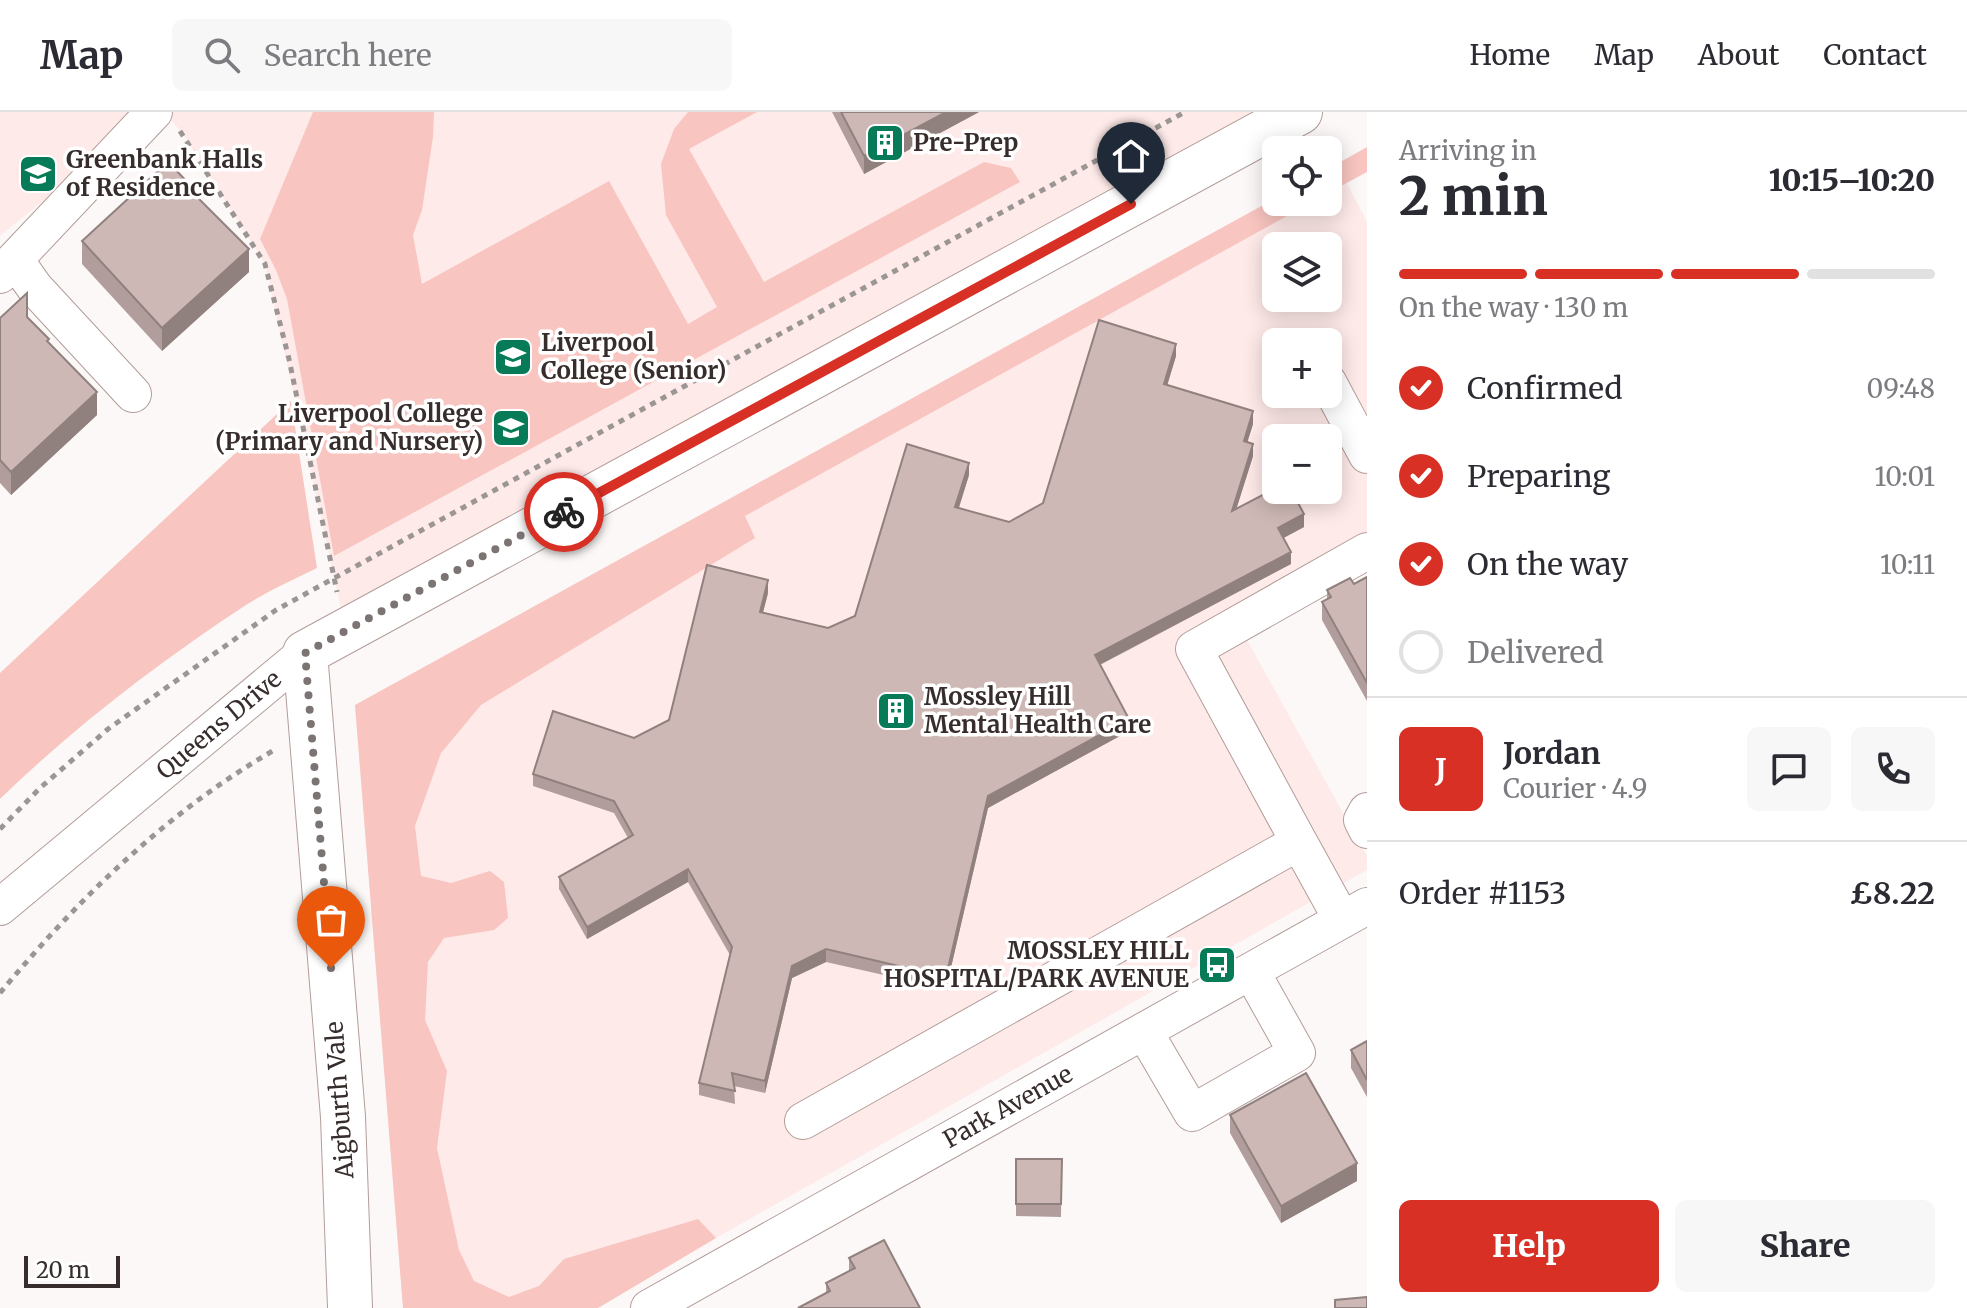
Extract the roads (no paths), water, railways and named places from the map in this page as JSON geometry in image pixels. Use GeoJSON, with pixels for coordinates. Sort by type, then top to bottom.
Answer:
{"type":"FeatureCollection","features":[{"type":"Feature","properties":{"kind":"main road","name":"Queens Drive"},"geometry":{"type":"LineString","coordinates":[[305,653],[1300,112]]}},
{"type":"Feature","properties":{"kind":"main road","name":"Aigburth Vale"},"geometry":{"type":"LineString","coordinates":[[305,653],[343,1117],[350,1308]]}},
{"type":"Feature","properties":{"kind":"street"},"geometry":{"type":"LineString","coordinates":[[133,394],[35,288],[8,268],[164,117]]}},
{"type":"Feature","properties":{"kind":"street"},"geometry":{"type":"LineString","coordinates":[[1342,408],[1367,455]]}},
{"type":"Feature","properties":{"kind":"street"},"geometry":{"type":"LineString","coordinates":[[1359,915],[1299,842],[1194,649],[1367,551]]}},
{"type":"Feature","properties":{"kind":"street","name":"Queens Drive"},"geometry":{"type":"LineString","coordinates":[[0,907],[305,653]]}},
{"type":"Feature","properties":{"kind":"street"},"geometry":{"type":"LineString","coordinates":[[1367,811],[1362,820],[1367,830]]}},
{"type":"Feature","properties":{"kind":"street"},"geometry":{"type":"LineString","coordinates":[[803,1121],[1299,842]]}},
{"type":"Feature","properties":{"kind":"street","name":"Park Avenue"},"geometry":{"type":"LineString","coordinates":[[649,1308],[1251,971],[1359,915]]}},
{"type":"Feature","properties":{"kind":"street"},"geometry":{"type":"LineString","coordinates":[[1144,1031],[1192,1113],[1205,1106],[1297,1053],[1251,971]]}},
{"type":"Feature","properties":{"kind":"place","name":"Pre-Prep"},"geometry":{"type":"Point","coordinates":[885,143]}},
{"type":"Feature","properties":{"kind":"place","name":"Greenbank Halls of Residence"},"geometry":{"type":"Point","coordinates":[38,174]}},
{"type":"Feature","properties":{"kind":"place","name":"Liverpool College (Senior)"},"geometry":{"type":"Point","coordinates":[513,357]}},
{"type":"Feature","properties":{"kind":"place","name":"Liverpool College (Primary and Nursery)"},"geometry":{"type":"Point","coordinates":[511,428]}},
{"type":"Feature","properties":{"kind":"place","name":"Mossley Hill Mental Health Care"},"geometry":{"type":"Point","coordinates":[896,711]}},
{"type":"Feature","properties":{"kind":"place","name":"MOSSLEY HILL HOSPITAL/PARK AVENUE"},"geometry":{"type":"Point","coordinates":[1217,965]}}]}
